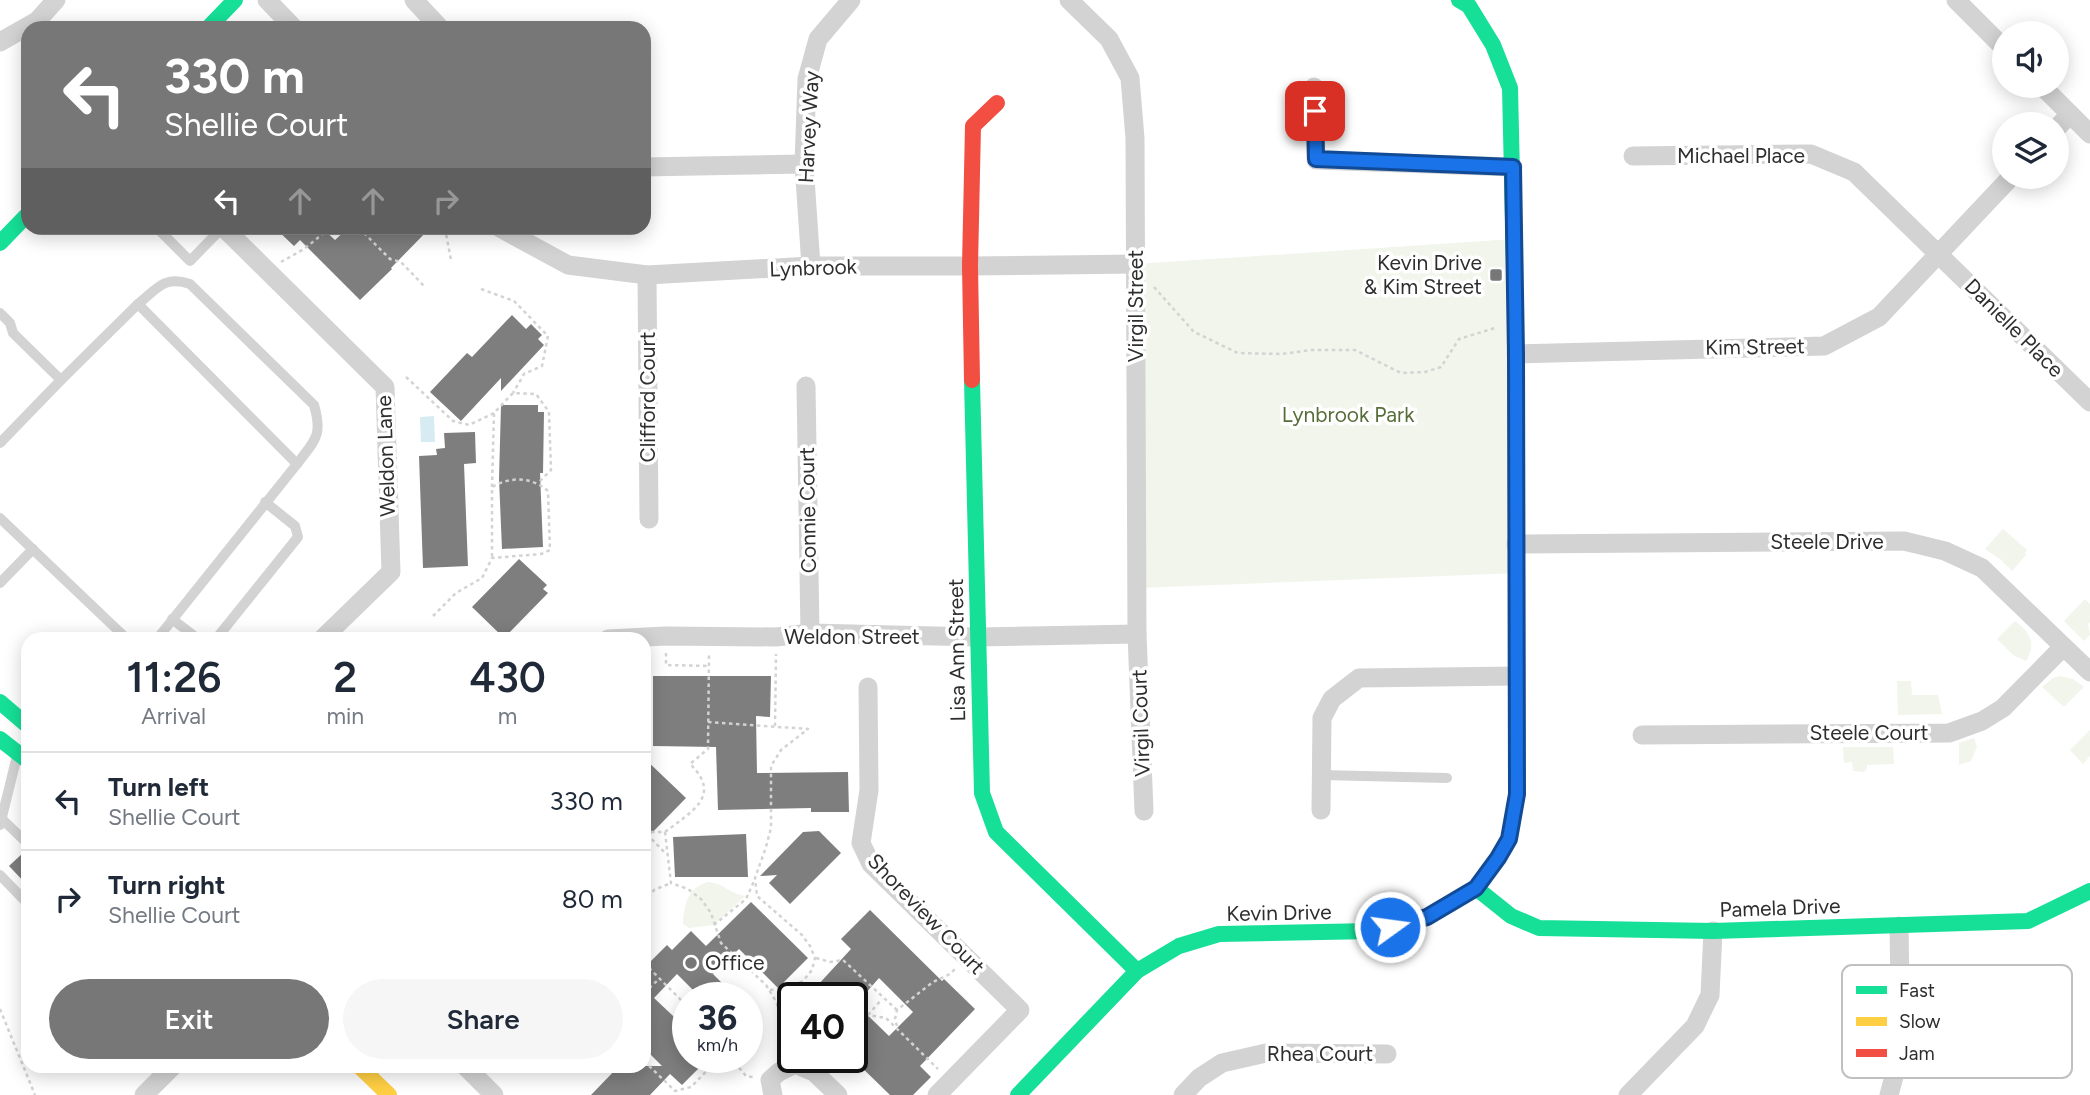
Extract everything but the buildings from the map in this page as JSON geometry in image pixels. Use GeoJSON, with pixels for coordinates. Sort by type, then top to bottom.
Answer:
{"type":"FeatureCollection","features":[{"type":"Feature","properties":{"kind":"street"},"geometry":{"type":"LineString","coordinates":[[37,21],[56,0]]}},
{"type":"Feature","properties":{"kind":"street"},"geometry":{"type":"LineString","coordinates":[[215,21],[235,0]]}},
{"type":"Feature","properties":{"kind":"street"},"geometry":{"type":"LineString","coordinates":[[267,0],[287,21]]}},
{"type":"Feature","properties":{"kind":"street"},"geometry":{"type":"LineString","coordinates":[[414,0],[434,21]]}},
{"type":"Feature","properties":{"kind":"street","name":"Harvey Way"},"geometry":{"type":"LineString","coordinates":[[811,266],[804,164],[807,79],[818,39],[851,0]]}},
{"type":"Feature","properties":{"kind":"street","name":"Virgil Street"},"geometry":{"type":"LineString","coordinates":[[1069,0],[1110,40],[1130,78],[1135,138],[1137,634]]}},
{"type":"Feature","properties":{"kind":"street"},"geometry":{"type":"LineString","coordinates":[[1956,0],[1992,36]]}},
{"type":"Feature","properties":{"kind":"street","name":"Kevin Drive"},"geometry":{"type":"LineString","coordinates":[[1018,1095],[1137,971],[1179,946],[1219,934],[1372,932],[1427,917],[1476,888],[1509,839],[1517,794],[1516,325],[1510,88],[1493,46],[1468,2]]}},
{"type":"Feature","properties":{"kind":"street"},"geometry":{"type":"LineString","coordinates":[[0,42],[21,30]]}},
{"type":"Feature","properties":{"kind":"street"},"geometry":{"type":"LineString","coordinates":[[1314,87],[1316,159],[1513,167]]}},
{"type":"Feature","properties":{"kind":"street"},"geometry":{"type":"LineString","coordinates":[[2054,98],[2090,134]]}},
{"type":"Feature","properties":{"kind":"street","name":"Lisa Ann Street"},"geometry":{"type":"LineString","coordinates":[[997,103],[973,126],[970,266],[982,793],[996,832],[1137,971]]}},
{"type":"Feature","properties":{"kind":"street","name":"Michael Place"},"geometry":{"type":"LineString","coordinates":[[1633,156],[1811,154],[1854,172],[1939,253]]}},
{"type":"Feature","properties":{"kind":"street"},"geometry":{"type":"LineString","coordinates":[[651,167],[804,164]]}},
{"type":"Feature","properties":{"kind":"street","name":"Kim Street"},"geometry":{"type":"LineString","coordinates":[[1516,354],[1824,346],[1879,317],[2000,189]]}},
{"type":"Feature","properties":{"kind":"street"},"geometry":{"type":"LineString","coordinates":[[0,243],[21,221]]}},
{"type":"Feature","properties":{"kind":"street","name":"Weldon Lane"},"geometry":{"type":"LineString","coordinates":[[230,235],[385,387],[391,572],[329,632]]}},
{"type":"Feature","properties":{"kind":"street","name":"Lynbrook"},"geometry":{"type":"LineString","coordinates":[[513,235],[568,265],[647,275],[811,266],[1136,264]]}},
{"type":"Feature","properties":{"kind":"street","name":"Danielle Place"},"geometry":{"type":"LineString","coordinates":[[1939,253],[2090,402]]}},
{"type":"Feature","properties":{"kind":"street","name":"Clifford Court"},"geometry":{"type":"LineString","coordinates":[[647,275],[649,519]]}},
{"type":"Feature","properties":{"kind":"street","name":"Connie Court"},"geometry":{"type":"LineString","coordinates":[[806,387],[810,633]]}},
{"type":"Feature","properties":{"kind":"street","name":"Steele Drive"},"geometry":{"type":"LineString","coordinates":[[1516,544],[1904,541],[1945,551],[1982,568],[2090,672]]}},
{"type":"Feature","properties":{"kind":"street","name":"Weldon Street"},"geometry":{"type":"LineString","coordinates":[[651,637],[776,637],[810,633],[977,637],[1137,634]]}},
{"type":"Feature","properties":{"kind":"street","name":"Virgil Court"},"geometry":{"type":"LineString","coordinates":[[1137,634],[1144,811]]}},
{"type":"Feature","properties":{"kind":"street","name":"Steele Court"},"geometry":{"type":"LineString","coordinates":[[1642,734],[1949,733],[1982,721],[2003,708],[2063,647]]}},
{"type":"Feature","properties":{"kind":"street"},"geometry":{"type":"LineString","coordinates":[[1321,810],[1322,718],[1332,699],[1359,678],[1516,676]]}},
{"type":"Feature","properties":{"kind":"street","name":"Shoreview Court"},"geometry":{"type":"LineString","coordinates":[[868,687],[869,790],[860,843],[871,864],[1020,1010],[943,1088]]}},
{"type":"Feature","properties":{"kind":"street"},"geometry":{"type":"LineString","coordinates":[[0,702],[21,720]]}},
{"type":"Feature","properties":{"kind":"street"},"geometry":{"type":"LineString","coordinates":[[0,739],[21,755]]}},
{"type":"Feature","properties":{"kind":"street","name":"Pamela Drive"},"geometry":{"type":"LineString","coordinates":[[1476,888],[1511,916],[1539,928],[1713,931],[2028,921],[2090,891]]}},
{"type":"Feature","properties":{"kind":"street"},"geometry":{"type":"LineString","coordinates":[[1899,926],[1900,965]]}},
{"type":"Feature","properties":{"kind":"street"},"geometry":{"type":"LineString","coordinates":[[1628,1095],[1695,1026],[1710,995],[1713,931]]}},
{"type":"Feature","properties":{"kind":"street","name":"Rhea Court"},"geometry":{"type":"LineString","coordinates":[[1183,1095],[1199,1078],[1222,1063],[1266,1053],[1387,1054]]}},
{"type":"Feature","properties":{"kind":"street"},"geometry":{"type":"LineString","coordinates":[[144,1095],[166,1073]]}},
{"type":"Feature","properties":{"kind":"street"},"geometry":{"type":"LineString","coordinates":[[366,1073],[389,1095]]}},
{"type":"Feature","properties":{"kind":"street"},"geometry":{"type":"LineString","coordinates":[[472,1073],[494,1095]]}},
{"type":"Feature","properties":{"kind":"street"},"geometry":{"type":"LineString","coordinates":[[815,1073],[838,1095]]}},
{"type":"Feature","properties":{"kind":"street"},"geometry":{"type":"LineString","coordinates":[[1889,1095],[1894,1078]]}},
{"type":"Feature","properties":{"kind":"lane"},"geometry":{"type":"LineString","coordinates":[[165,235],[190,261],[216,235]]}},
{"type":"Feature","properties":{"kind":"lane"},"geometry":{"type":"LineString","coordinates":[[0,443],[138,304],[166,281],[177,279],[190,284],[314,405],[319,429],[316,438],[162,632]]}},
{"type":"Feature","properties":{"kind":"lane"},"geometry":{"type":"LineString","coordinates":[[138,304],[297,464]]}},
{"type":"Feature","properties":{"kind":"lane"},"geometry":{"type":"LineString","coordinates":[[0,313],[10,323],[13,333]]}},
{"type":"Feature","properties":{"kind":"lane"},"geometry":{"type":"LineString","coordinates":[[0,329],[13,333],[61,380]]}},
{"type":"Feature","properties":{"kind":"lane"},"geometry":{"type":"LineString","coordinates":[[222,632],[299,537],[295,526],[265,502]]}},
{"type":"Feature","properties":{"kind":"lane"},"geometry":{"type":"LineString","coordinates":[[0,518],[120,632]]}},
{"type":"Feature","properties":{"kind":"lane"},"geometry":{"type":"LineString","coordinates":[[0,583],[33,549]]}},
{"type":"Feature","properties":{"kind":"lane"},"geometry":{"type":"LineString","coordinates":[[172,619],[189,632]]}},
{"type":"Feature","properties":{"kind":"lane"},"geometry":{"type":"LineString","coordinates":[[21,763],[1,821],[21,838]]}},
{"type":"Feature","properties":{"kind":"lane"},"geometry":{"type":"LineString","coordinates":[[1321,775],[1447,778]]}},
{"type":"Feature","properties":{"kind":"lane"},"geometry":{"type":"LineString","coordinates":[[0,875],[21,897]]}},
{"type":"Feature","properties":{"kind":"path"},"geometry":{"type":"LineString","coordinates":[[267,270],[304,249],[321,235]]}},
{"type":"Feature","properties":{"kind":"path"},"geometry":{"type":"LineString","coordinates":[[366,235],[390,259],[401,262],[425,287]]}},
{"type":"Feature","properties":{"kind":"path"},"geometry":{"type":"LineString","coordinates":[[446,235],[451,260]]}},
{"type":"Feature","properties":{"kind":"path"},"geometry":{"type":"LineString","coordinates":[[1136,264],[1158,293],[1195,332],[1238,353],[1282,354],[1311,350],[1355,350],[1401,373],[1425,372],[1441,367],[1459,339],[1486,329],[1516,325]]}},
{"type":"Feature","properties":{"kind":"path"},"geometry":{"type":"LineString","coordinates":[[406,377],[453,421],[469,425],[494,413],[513,393],[524,374],[542,366],[548,336],[514,301],[481,289]]}},
{"type":"Feature","properties":{"kind":"path"},"geometry":{"type":"LineString","coordinates":[[513,393],[536,394],[549,412],[551,470],[538,483]]}},
{"type":"Feature","properties":{"kind":"path"},"geometry":{"type":"LineString","coordinates":[[433,616],[456,593],[482,578],[492,558],[494,413]]}},
{"type":"Feature","properties":{"kind":"path"},"geometry":{"type":"LineString","coordinates":[[492,487],[501,482],[520,479],[538,483],[548,491],[550,550],[541,554],[492,558]]}},
{"type":"Feature","properties":{"kind":"path"},"geometry":{"type":"LineString","coordinates":[[665,636],[666,665],[709,666]]}},
{"type":"Feature","properties":{"kind":"path"},"geometry":{"type":"LineString","coordinates":[[651,832],[665,832],[698,806],[705,795],[704,784],[690,764],[708,749],[709,636]]}},
{"type":"Feature","properties":{"kind":"path"},"geometry":{"type":"LineString","coordinates":[[775,726],[776,637]]}},
{"type":"Feature","properties":{"kind":"path"},"geometry":{"type":"LineString","coordinates":[[708,722],[808,729],[781,750],[771,766],[771,828],[755,878],[746,898],[714,925]]}},
{"type":"Feature","properties":{"kind":"path"},"geometry":{"type":"LineString","coordinates":[[665,832],[671,883]]}},
{"type":"Feature","properties":{"kind":"path"},"geometry":{"type":"LineString","coordinates":[[651,838],[666,854]]}},
{"type":"Feature","properties":{"kind":"path"},"geometry":{"type":"LineString","coordinates":[[755,878],[757,896]]}},
{"type":"Feature","properties":{"kind":"path"},"geometry":{"type":"LineString","coordinates":[[651,894],[671,883],[688,889],[701,898],[710,913],[721,943],[771,990],[777,1004]]}},
{"type":"Feature","properties":{"kind":"path"},"geometry":{"type":"LineString","coordinates":[[748,894],[757,896],[802,935],[810,946],[816,958],[812,970],[801,982]]}},
{"type":"Feature","properties":{"kind":"path"},"geometry":{"type":"LineString","coordinates":[[816,958],[830,962],[843,960],[897,1010]]}},
{"type":"Feature","properties":{"kind":"path"},"geometry":{"type":"LineString","coordinates":[[898,1029],[895,1019],[897,1010],[933,982],[950,974],[966,958]]}},
{"type":"Feature","properties":{"kind":"path"},"geometry":{"type":"LineString","coordinates":[[651,970],[672,992]]}},
{"type":"Feature","properties":{"kind":"path"},"geometry":{"type":"LineString","coordinates":[[651,986],[659,979]]}},
{"type":"Feature","properties":{"kind":"path"},"geometry":{"type":"LineString","coordinates":[[771,990],[777,990]]}},
{"type":"Feature","properties":{"kind":"path"},"geometry":{"type":"LineString","coordinates":[[868,1015],[883,998]]}},
{"type":"Feature","properties":{"kind":"path"},"geometry":{"type":"LineString","coordinates":[[0,1009],[21,1061]]}},
{"type":"Feature","properties":{"kind":"path"},"geometry":{"type":"LineString","coordinates":[[868,1015],[886,1018],[898,1029],[943,1088]]}},
{"type":"Feature","properties":{"kind":"path"},"geometry":{"type":"LineString","coordinates":[[651,1068],[678,1095]]}},
{"type":"Feature","properties":{"kind":"path"},"geometry":{"type":"LineString","coordinates":[[26,1073],[35,1095]]}},
{"type":"Feature","properties":{"kind":"path"},"geometry":{"type":"LineString","coordinates":[[675,1091],[691,1087],[705,1073]]}},
{"type":"Feature","properties":{"kind":"path"},"geometry":{"type":"LineString","coordinates":[[743,1073],[771,1088]]}},
{"type":"Feature","properties":{"kind":"green space","name":"Lynbrook Park"},"geometry":{"type":"Polygon","coordinates":[[[1514,239],[1517,573],[1138,588],[1136,264],[1514,239]]]}},
{"type":"Feature","properties":{"kind":"green space"},"geometry":{"type":"Polygon","coordinates":[[[2003,529],[2027,550],[2012,571],[1985,549],[2003,529]]]}},
{"type":"Feature","properties":{"kind":"green space"},"geometry":{"type":"Polygon","coordinates":[[[2085,599],[2090,604],[2090,635],[2084,641],[2064,621],[2085,599]]]}},
{"type":"Feature","properties":{"kind":"green space"},"geometry":{"type":"Polygon","coordinates":[[[2015,621],[2030,639],[2031,649],[2026,661],[2013,655],[1997,639],[2015,621]]]}},
{"type":"Feature","properties":{"kind":"green space"},"geometry":{"type":"Polygon","coordinates":[[[2059,676],[2073,679],[2084,687],[2064,707],[2042,687],[2059,676]]]}},
{"type":"Feature","properties":{"kind":"green space"},"geometry":{"type":"Polygon","coordinates":[[[1897,681],[1911,681],[1912,695],[1938,695],[1942,714],[1898,715],[1897,681]]]}},
{"type":"Feature","properties":{"kind":"green space"},"geometry":{"type":"Polygon","coordinates":[[[2090,730],[2090,756],[2083,764],[2070,750],[2090,730]]]}},
{"type":"Feature","properties":{"kind":"green space"},"geometry":{"type":"Polygon","coordinates":[[[1974,738],[1977,747],[1971,761],[1959,765],[1959,743],[1974,738]]]}},
{"type":"Feature","properties":{"kind":"green space"},"geometry":{"type":"Polygon","coordinates":[[[1843,747],[1893,747],[1894,764],[1867,765],[1863,772],[1853,771],[1852,762],[1844,763],[1843,747]]]}},
{"type":"Feature","properties":{"kind":"green space"},"geometry":{"type":"Polygon","coordinates":[[[708,882],[745,896],[714,925],[689,928],[683,924],[688,898],[695,888],[708,882]]]}},
{"type":"Feature","properties":{"kind":"shaded area"},"geometry":{"type":"Polygon","coordinates":[[[434,416],[435,442],[421,442],[420,417],[434,416]]]}},
{"type":"Feature","properties":{"kind":"traffic: fast"},"geometry":{"type":"LineString","coordinates":[[215,21],[235,0]]}},
{"type":"Feature","properties":{"kind":"traffic: fast"},"geometry":{"type":"LineString","coordinates":[[1459,0],[1469,6],[1493,45],[1510,88],[1515,307]]}},
{"type":"Feature","properties":{"kind":"traffic: fast"},"geometry":{"type":"LineString","coordinates":[[0,243],[21,221]]}},
{"type":"Feature","properties":{"kind":"traffic: fast"},"geometry":{"type":"LineString","coordinates":[[972,380],[982,793],[996,832],[1137,971]]}},
{"type":"Feature","properties":{"kind":"traffic: fast"},"geometry":{"type":"LineString","coordinates":[[1018,1095],[1137,971],[1179,946],[1219,934],[1372,931],[1427,917],[1476,888],[1509,839],[1517,794],[1517,618]]}},
{"type":"Feature","properties":{"kind":"traffic: fast"},"geometry":{"type":"LineString","coordinates":[[0,702],[21,720]]}},
{"type":"Feature","properties":{"kind":"traffic: fast"},"geometry":{"type":"LineString","coordinates":[[0,739],[21,756]]}},
{"type":"Feature","properties":{"kind":"traffic: fast"},"geometry":{"type":"LineString","coordinates":[[1476,888],[1511,916],[1539,928],[1713,931],[2028,921],[2090,891]]}},
{"type":"Feature","properties":{"kind":"traffic: slow"},"geometry":{"type":"LineString","coordinates":[[1515,307],[1517,618]]}},
{"type":"Feature","properties":{"kind":"traffic: slow"},"geometry":{"type":"LineString","coordinates":[[366,1073],[389,1095]]}},
{"type":"Feature","properties":{"kind":"traffic: jam"},"geometry":{"type":"LineString","coordinates":[[972,380],[970,266],[973,126],[997,103]]}},
{"type":"Feature","properties":{"kind":"place","name":"Kevin Drive & Kim Street"},"geometry":{"type":"Point","coordinates":[1496,275]}},
{"type":"Feature","properties":{"kind":"place","name":"Office"},"geometry":{"type":"Point","coordinates":[691,963]}},
{"type":"Feature","properties":{"kind":"route"},"geometry":{"type":"LineString","coordinates":[[1315,111],[1316,159],[1513,167],[1517,794],[1509,839],[1476,888],[1427,917],[1390,927]]}}]}
